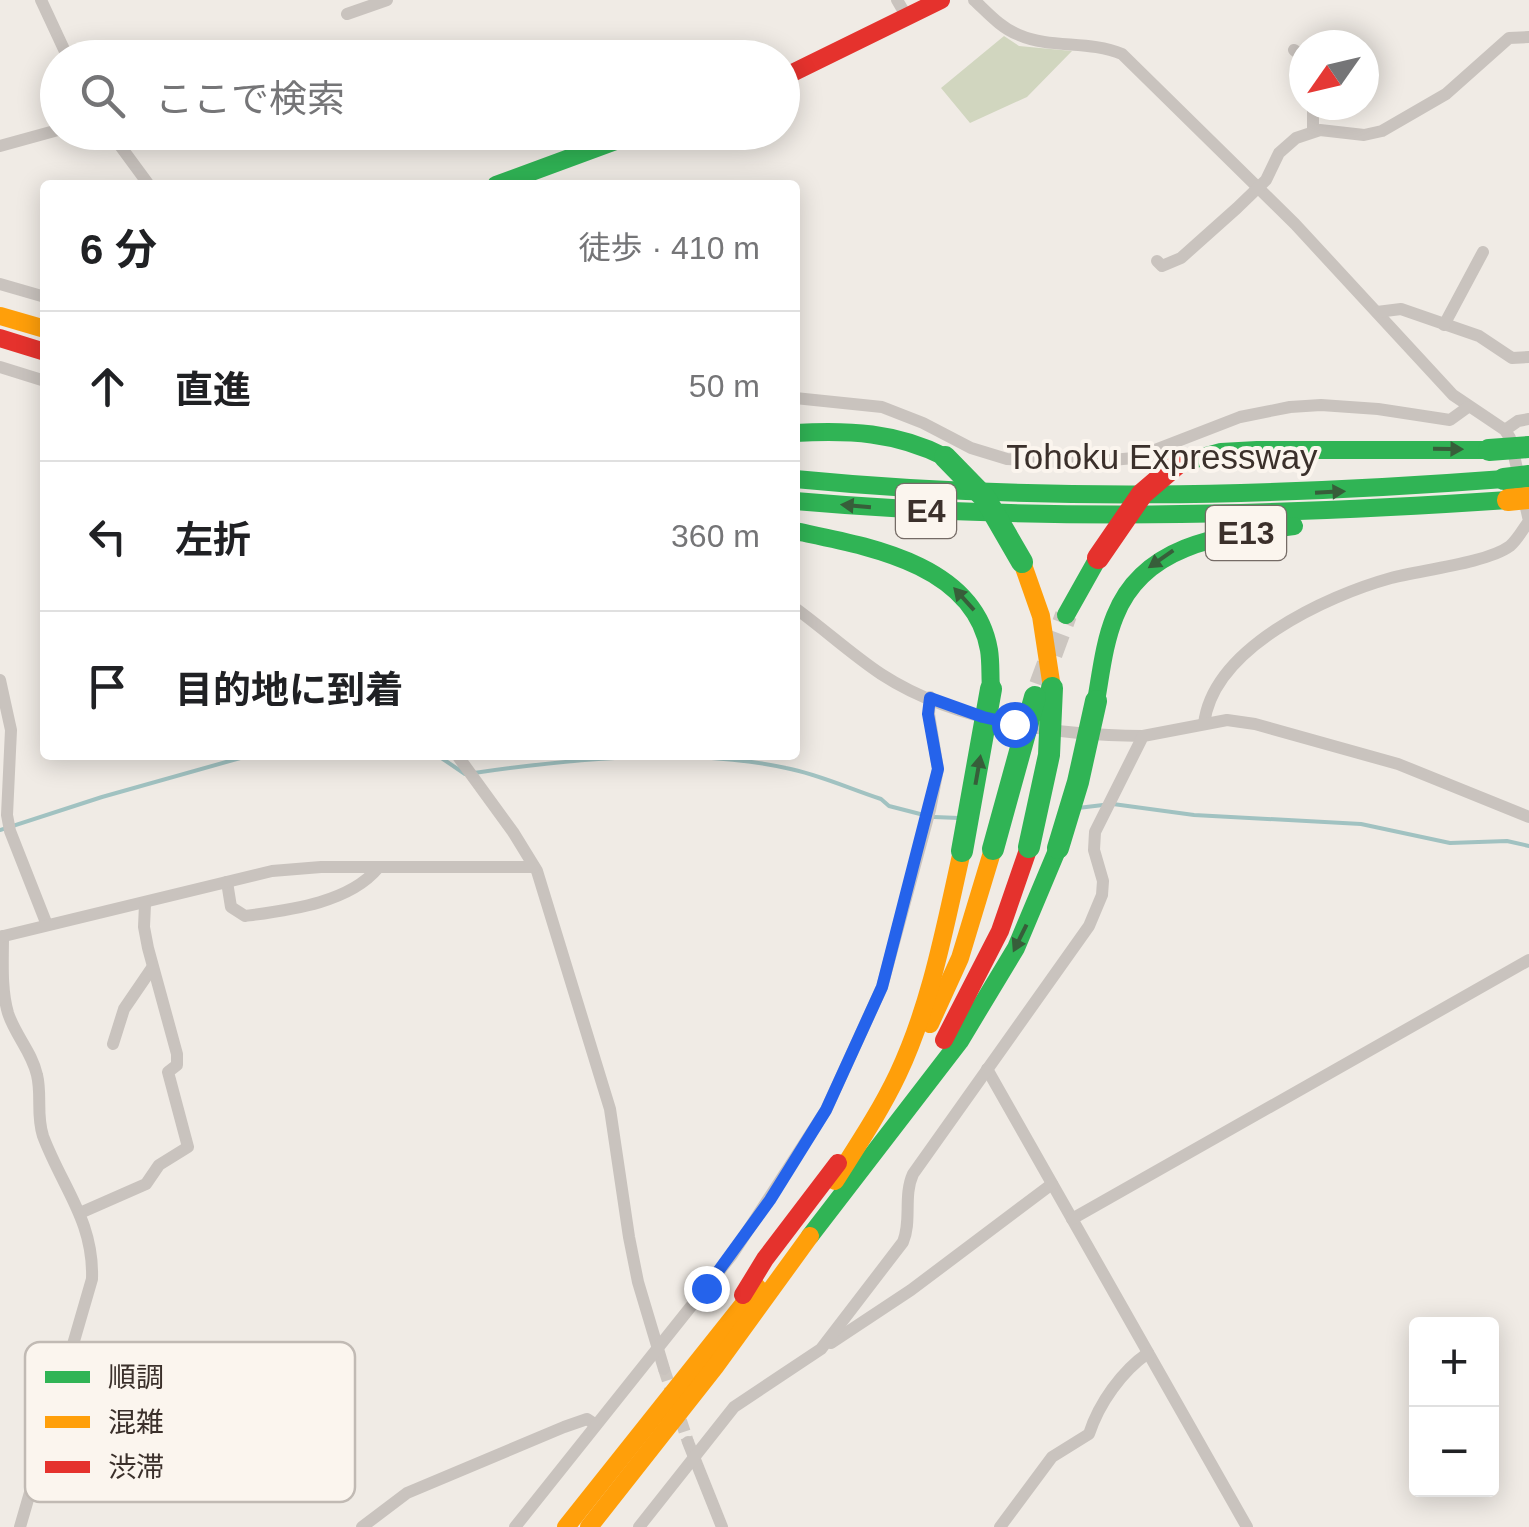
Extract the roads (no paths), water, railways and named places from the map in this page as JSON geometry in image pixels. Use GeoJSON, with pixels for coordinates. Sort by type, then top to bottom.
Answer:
{"type":"FeatureCollection","features":[{"type":"Feature","properties":{"kind":"main road"},"geometry":{"type":"LineString","coordinates":[[800,68],[902,9],[941,0]]}},
{"type":"Feature","properties":{"kind":"main road"},"geometry":{"type":"LineString","coordinates":[[510,180],[591,150]]}},
{"type":"Feature","properties":{"kind":"main road"},"geometry":{"type":"LineString","coordinates":[[0,316],[40,328]]}},
{"type":"Feature","properties":{"kind":"main road"},"geometry":{"type":"LineString","coordinates":[[0,338],[40,350]]}},
{"type":"Feature","properties":{"kind":"main road","name":"E13"},"geometry":{"type":"LineString","coordinates":[[589,1527],[879,1129],[984,966],[1029,847],[1049,755],[1042,690],[1041,616],[1022,562],[985,498],[945,457],[908,439],[849,431],[800,433]]}},
{"type":"Feature","properties":{"kind":"main road","name":"E13"},"geometry":{"type":"LineString","coordinates":[[1066,615],[1136,500],[1177,464],[1209,454],[1244,451],[1529,447]]}},
{"type":"Feature","properties":{"kind":"main road","name":"Tohoku Expressway"},"geometry":{"type":"LineString","coordinates":[[800,501],[914,511],[1171,517],[1381,510],[1509,494],[1529,476]]}},
{"type":"Feature","properties":{"kind":"main road","name":"Tohoku Expressway"},"geometry":{"type":"LineString","coordinates":[[800,479],[1037,496],[1509,494]]}},
{"type":"Feature","properties":{"kind":"main road","name":"E13"},"geometry":{"type":"LineString","coordinates":[[879,1129],[960,1040],[998,980],[1032,914],[1078,782],[1112,627],[1122,600],[1152,564],[1180,547],[1221,536],[1509,494]]}},
{"type":"Feature","properties":{"kind":"main road","name":"E13"},"geometry":{"type":"LineString","coordinates":[[800,532],[900,558],[949,583],[969,603],[984,627],[992,655],[991,689],[962,851],[919,1022],[879,1129]]}},
{"type":"Feature","properties":{"kind":"main road","name":"E13"},"geometry":{"type":"LineString","coordinates":[[879,1129],[948,988],[970,929],[1042,690]]}},
{"type":"Feature","properties":{"kind":"main road","name":"E13"},"geometry":{"type":"LineString","coordinates":[[566,1527],[734,1327]]}},
{"type":"Feature","properties":{"kind":"street"},"geometry":{"type":"LineString","coordinates":[[40,0],[59,40]]}},
{"type":"Feature","properties":{"kind":"street"},"geometry":{"type":"LineString","coordinates":[[347,14],[387,0]]}},
{"type":"Feature","properties":{"kind":"street"},"geometry":{"type":"LineString","coordinates":[[974,0],[997,22],[1022,37],[1107,48],[1122,54],[1258,187],[1468,407],[1505,430],[1510,438],[1529,521],[1510,546],[1362,587],[1272,632],[1225,674],[1210,696],[1204,724]]}},
{"type":"Feature","properties":{"kind":"street"},"geometry":{"type":"LineString","coordinates":[[1158,260],[1162,266],[1181,258],[1258,187],[1286,146],[1313,131],[1382,131],[1446,94],[1510,38],[1529,36]]}},
{"type":"Feature","properties":{"kind":"street"},"geometry":{"type":"LineString","coordinates":[[1313,120],[1313,131]]}},
{"type":"Feature","properties":{"kind":"street"},"geometry":{"type":"LineString","coordinates":[[0,146],[40,135]]}},
{"type":"Feature","properties":{"kind":"street"},"geometry":{"type":"LineString","coordinates":[[123,150],[145,180]]}},
{"type":"Feature","properties":{"kind":"street"},"geometry":{"type":"LineString","coordinates":[[1444,325],[1482,252]]}},
{"type":"Feature","properties":{"kind":"street"},"geometry":{"type":"LineString","coordinates":[[0,284],[40,296]]}},
{"type":"Feature","properties":{"kind":"street"},"geometry":{"type":"LineString","coordinates":[[1377,312],[1395,308],[1479,336],[1512,358],[1528,359]]}},
{"type":"Feature","properties":{"kind":"street"},"geometry":{"type":"LineString","coordinates":[[0,368],[40,380]]}},
{"type":"Feature","properties":{"kind":"street"},"geometry":{"type":"LineString","coordinates":[[800,399],[882,408],[923,423],[971,448],[1007,458],[1078,463],[1134,458],[1240,417],[1290,407],[1378,409],[1450,420],[1468,407]]}},
{"type":"Feature","properties":{"kind":"street"},"geometry":{"type":"LineString","coordinates":[[1505,430],[1529,419]]}},
{"type":"Feature","properties":{"kind":"street"},"geometry":{"type":"LineString","coordinates":[[800,612],[882,675],[983,717],[1014,724],[1143,736],[1226,720],[1255,724],[1412,769],[1529,817]]}},
{"type":"Feature","properties":{"kind":"street"},"geometry":{"type":"LineString","coordinates":[[0,680],[11,730],[7,815],[10,831],[47,925]]}},
{"type":"Feature","properties":{"kind":"street"},"geometry":{"type":"LineString","coordinates":[[514,1527],[746,1236],[826,1110],[882,987],[930,810],[938,769],[928,714],[930,698]]}},
{"type":"Feature","properties":{"kind":"street"},"geometry":{"type":"LineString","coordinates":[[821,1349],[903,1242],[908,1231],[909,1183],[913,1174],[1048,987],[1097,910],[1102,881],[1094,850],[1095,832],[1143,736]]}},
{"type":"Feature","properties":{"kind":"street"},"geometry":{"type":"LineString","coordinates":[[461,760],[534,867],[610,1109],[629,1237],[664,1369]]}},
{"type":"Feature","properties":{"kind":"street"},"geometry":{"type":"LineString","coordinates":[[74,1342],[92,1279],[93,1252],[37,1115],[39,1080],[8,1013],[2,937],[272,872],[321,867],[534,867]]}},
{"type":"Feature","properties":{"kind":"street"},"geometry":{"type":"LineString","coordinates":[[227,882],[231,906],[246,916],[304,906],[352,891],[378,868]]}},
{"type":"Feature","properties":{"kind":"street"},"geometry":{"type":"LineString","coordinates":[[80,1213],[146,1184],[159,1165],[188,1148],[168,1076],[177,1065],[177,1054],[152,968],[144,927],[145,904]]}},
{"type":"Feature","properties":{"kind":"street"},"geometry":{"type":"LineString","coordinates":[[1072,1219],[1529,960]]}},
{"type":"Feature","properties":{"kind":"street"},"geometry":{"type":"LineString","coordinates":[[113,1044],[124,1009],[152,968]]}},
{"type":"Feature","properties":{"kind":"street"},"geometry":{"type":"LineString","coordinates":[[987,1068],[1247,1527]]}},
{"type":"Feature","properties":{"kind":"street"},"geometry":{"type":"LineString","coordinates":[[639,1527],[734,1407],[911,1290],[1052,1184]]}},
{"type":"Feature","properties":{"kind":"street"},"geometry":{"type":"LineString","coordinates":[[1000,1527],[1052,1458],[1090,1434],[1095,1416],[1130,1365],[1148,1353]]}},
{"type":"Feature","properties":{"kind":"street"},"geometry":{"type":"LineString","coordinates":[[362,1527],[407,1493],[564,1427],[587,1420],[596,1424]]}},
{"type":"Feature","properties":{"kind":"street"},"geometry":{"type":"LineString","coordinates":[[688,1442],[722,1527]]}},
{"type":"Feature","properties":{"kind":"street"},"geometry":{"type":"LineString","coordinates":[[20,1527],[27,1502]]}},
{"type":"Feature","properties":{"kind":"waterway"},"geometry":{"type":"LineString","coordinates":[[0,830],[233,760]]}},
{"type":"Feature","properties":{"kind":"waterway"},"geometry":{"type":"LineString","coordinates":[[444,760],[465,774]]}},
{"type":"Feature","properties":{"kind":"waterway"},"geometry":{"type":"LineString","coordinates":[[474,773],[590,760]]}},
{"type":"Feature","properties":{"kind":"waterway"},"geometry":{"type":"LineString","coordinates":[[730,760],[798,771],[881,799],[889,806],[924,815]]}},
{"type":"Feature","properties":{"kind":"waterway"},"geometry":{"type":"LineString","coordinates":[[1113,804],[1194,815],[1361,824],[1450,843],[1507,841],[1529,846]]}},
{"type":"Feature","properties":{"kind":"waterway"},"geometry":{"type":"LineString","coordinates":[[1078,808],[1103,805]]}},
{"type":"Feature","properties":{"kind":"waterway"},"geometry":{"type":"LineString","coordinates":[[934,817],[959,818]]}},
{"type":"Feature","properties":{"kind":"tunnel"},"geometry":{"type":"LineString","coordinates":[[1040,685],[1066,615]]}},
{"type":"Feature","properties":{"kind":"tunnel"},"geometry":{"type":"LineString","coordinates":[[664,1369],[688,1442]]}}]}
